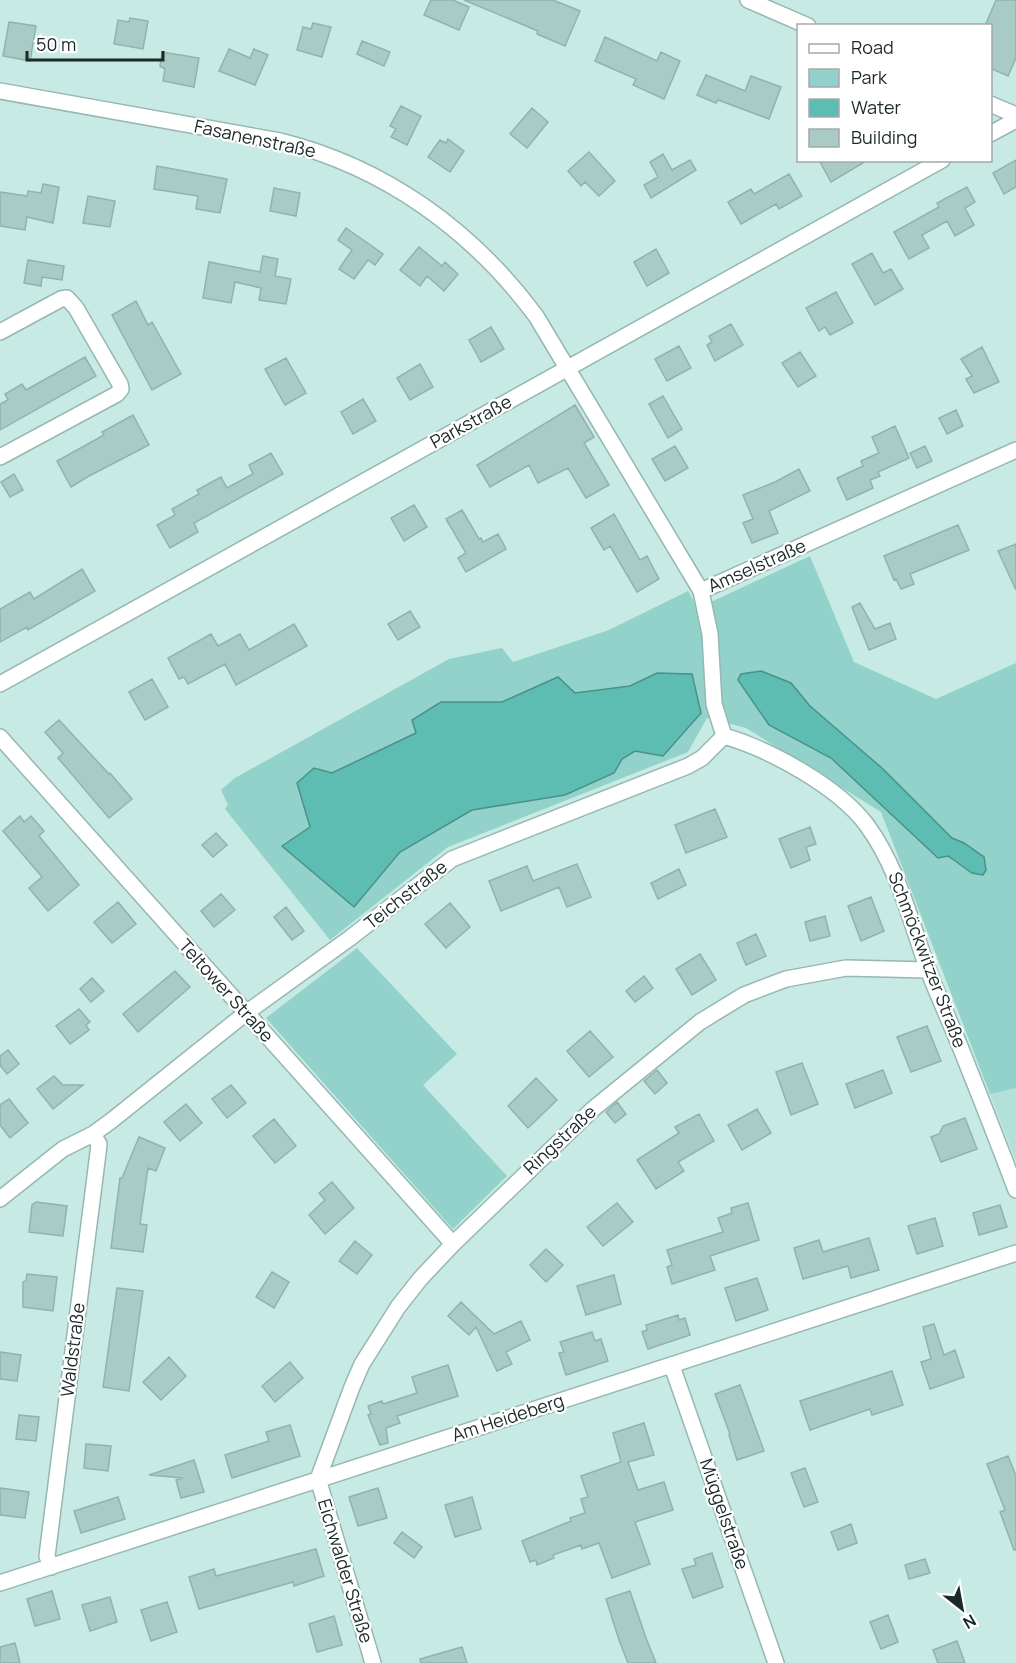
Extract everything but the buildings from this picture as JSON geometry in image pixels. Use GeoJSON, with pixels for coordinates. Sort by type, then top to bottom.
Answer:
{"type":"FeatureCollection","features":[{"type":"Feature","properties":{"kind":"street"},"geometry":{"type":"LineString","coordinates":[[748,0],[803,24]]}},
{"type":"Feature","properties":{"kind":"street","name":"Fasanenstraße"},"geometry":{"type":"LineString","coordinates":[[0,92],[280,141],[340,160],[368,173],[398,189],[445,221],[488,259],[536,316],[568,369]]}},
{"type":"Feature","properties":{"kind":"street"},"geometry":{"type":"LineString","coordinates":[[992,105],[1016,115]]}},
{"type":"Feature","properties":{"kind":"street"},"geometry":{"type":"LineString","coordinates":[[992,133],[1016,120]]}},
{"type":"Feature","properties":{"kind":"street","name":"Parkstraße"},"geometry":{"type":"LineString","coordinates":[[0,684],[938,162]]}},
{"type":"Feature","properties":{"kind":"street"},"geometry":{"type":"LineString","coordinates":[[0,332],[61,299],[67,298],[81,316],[120,384],[121,390],[0,457]]}},
{"type":"Feature","properties":{"kind":"street","name":"Amselstraße"},"geometry":{"type":"LineString","coordinates":[[568,369],[701,591],[1016,450]]}},
{"type":"Feature","properties":{"kind":"street"},"geometry":{"type":"LineString","coordinates":[[701,591],[710,634],[714,704],[724,736]]}},
{"type":"Feature","properties":{"kind":"street","name":"Schmöckwitzer Straße"},"geometry":{"type":"LineString","coordinates":[[724,736],[748,743],[792,766],[851,807],[867,826],[891,868],[908,907],[928,970],[1016,1190]]}},
{"type":"Feature","properties":{"kind":"street","name":"Teichstraße"},"geometry":{"type":"LineString","coordinates":[[0,1199],[63,1149],[93,1134],[246,1013],[350,938],[452,860],[687,766],[702,758],[724,736]]}},
{"type":"Feature","properties":{"kind":"street","name":"Teltower Straße"},"geometry":{"type":"LineString","coordinates":[[0,737],[453,1244]]}},
{"type":"Feature","properties":{"kind":"street","name":"Ringstraße"},"geometry":{"type":"LineString","coordinates":[[318,1479],[352,1387],[367,1356],[398,1307],[420,1279],[453,1244],[593,1109],[700,1022],[744,995],[786,979],[846,968],[928,970]]}},
{"type":"Feature","properties":{"kind":"street","name":"Waldstraße"},"geometry":{"type":"LineString","coordinates":[[51,1567],[47,1556],[98,1156],[99,1144],[93,1134]]}},
{"type":"Feature","properties":{"kind":"street","name":"Am Heideberg"},"geometry":{"type":"LineString","coordinates":[[0,1583],[1016,1253]]}},
{"type":"Feature","properties":{"kind":"street","name":"Müggelstraße"},"geometry":{"type":"LineString","coordinates":[[672,1366],[776,1663]]}},
{"type":"Feature","properties":{"kind":"street","name":"Eichwalder Straße"},"geometry":{"type":"LineString","coordinates":[[318,1479],[373,1663]]}},
{"type":"Feature","properties":{"kind":"shaded area"},"geometry":{"type":"Polygon","coordinates":[[[1016,1088],[1016,1161],[990,1094],[1016,1088]]]}},
{"type":"Feature","properties":{"kind":"green space"},"geometry":{"type":"Polygon","coordinates":[[[810,556],[854,662],[936,699],[1016,663],[1016,1088],[990,1094],[881,812],[746,728],[707,718],[688,752],[448,847],[330,940],[225,809],[228,805],[221,790],[235,778],[449,659],[502,648],[513,662],[609,630],[688,591],[698,608],[810,556]],[[657,673],[630,686],[575,693],[558,678],[502,702],[440,702],[416,733],[332,773],[311,827],[283,846],[354,907],[400,852],[472,810],[565,795],[614,773],[622,759],[635,751],[657,673]],[[738,680],[769,725],[831,758],[938,858],[948,856],[957,864],[964,843],[953,838],[883,769],[810,706],[791,683],[738,680]]]}},
{"type":"Feature","properties":{"kind":"green space"},"geometry":{"type":"Polygon","coordinates":[[[357,948],[457,1054],[423,1085],[507,1176],[453,1229],[266,1018],[357,948]]]}},
{"type":"Feature","properties":{"kind":"water"},"geometry":{"type":"Polygon","coordinates":[[[761,671],[791,683],[810,706],[883,769],[952,838],[964,843],[984,857],[986,870],[983,875],[972,873],[948,856],[938,858],[831,758],[769,725],[738,680],[741,674],[761,671]]]}},
{"type":"Feature","properties":{"kind":"water"},"geometry":{"type":"Polygon","coordinates":[[[657,673],[692,674],[701,713],[663,756],[635,751],[622,759],[614,773],[565,795],[472,810],[400,852],[354,907],[282,846],[310,827],[297,783],[314,768],[332,773],[416,733],[412,720],[441,702],[502,702],[558,677],[575,693],[630,686],[657,673]]]}}]}
